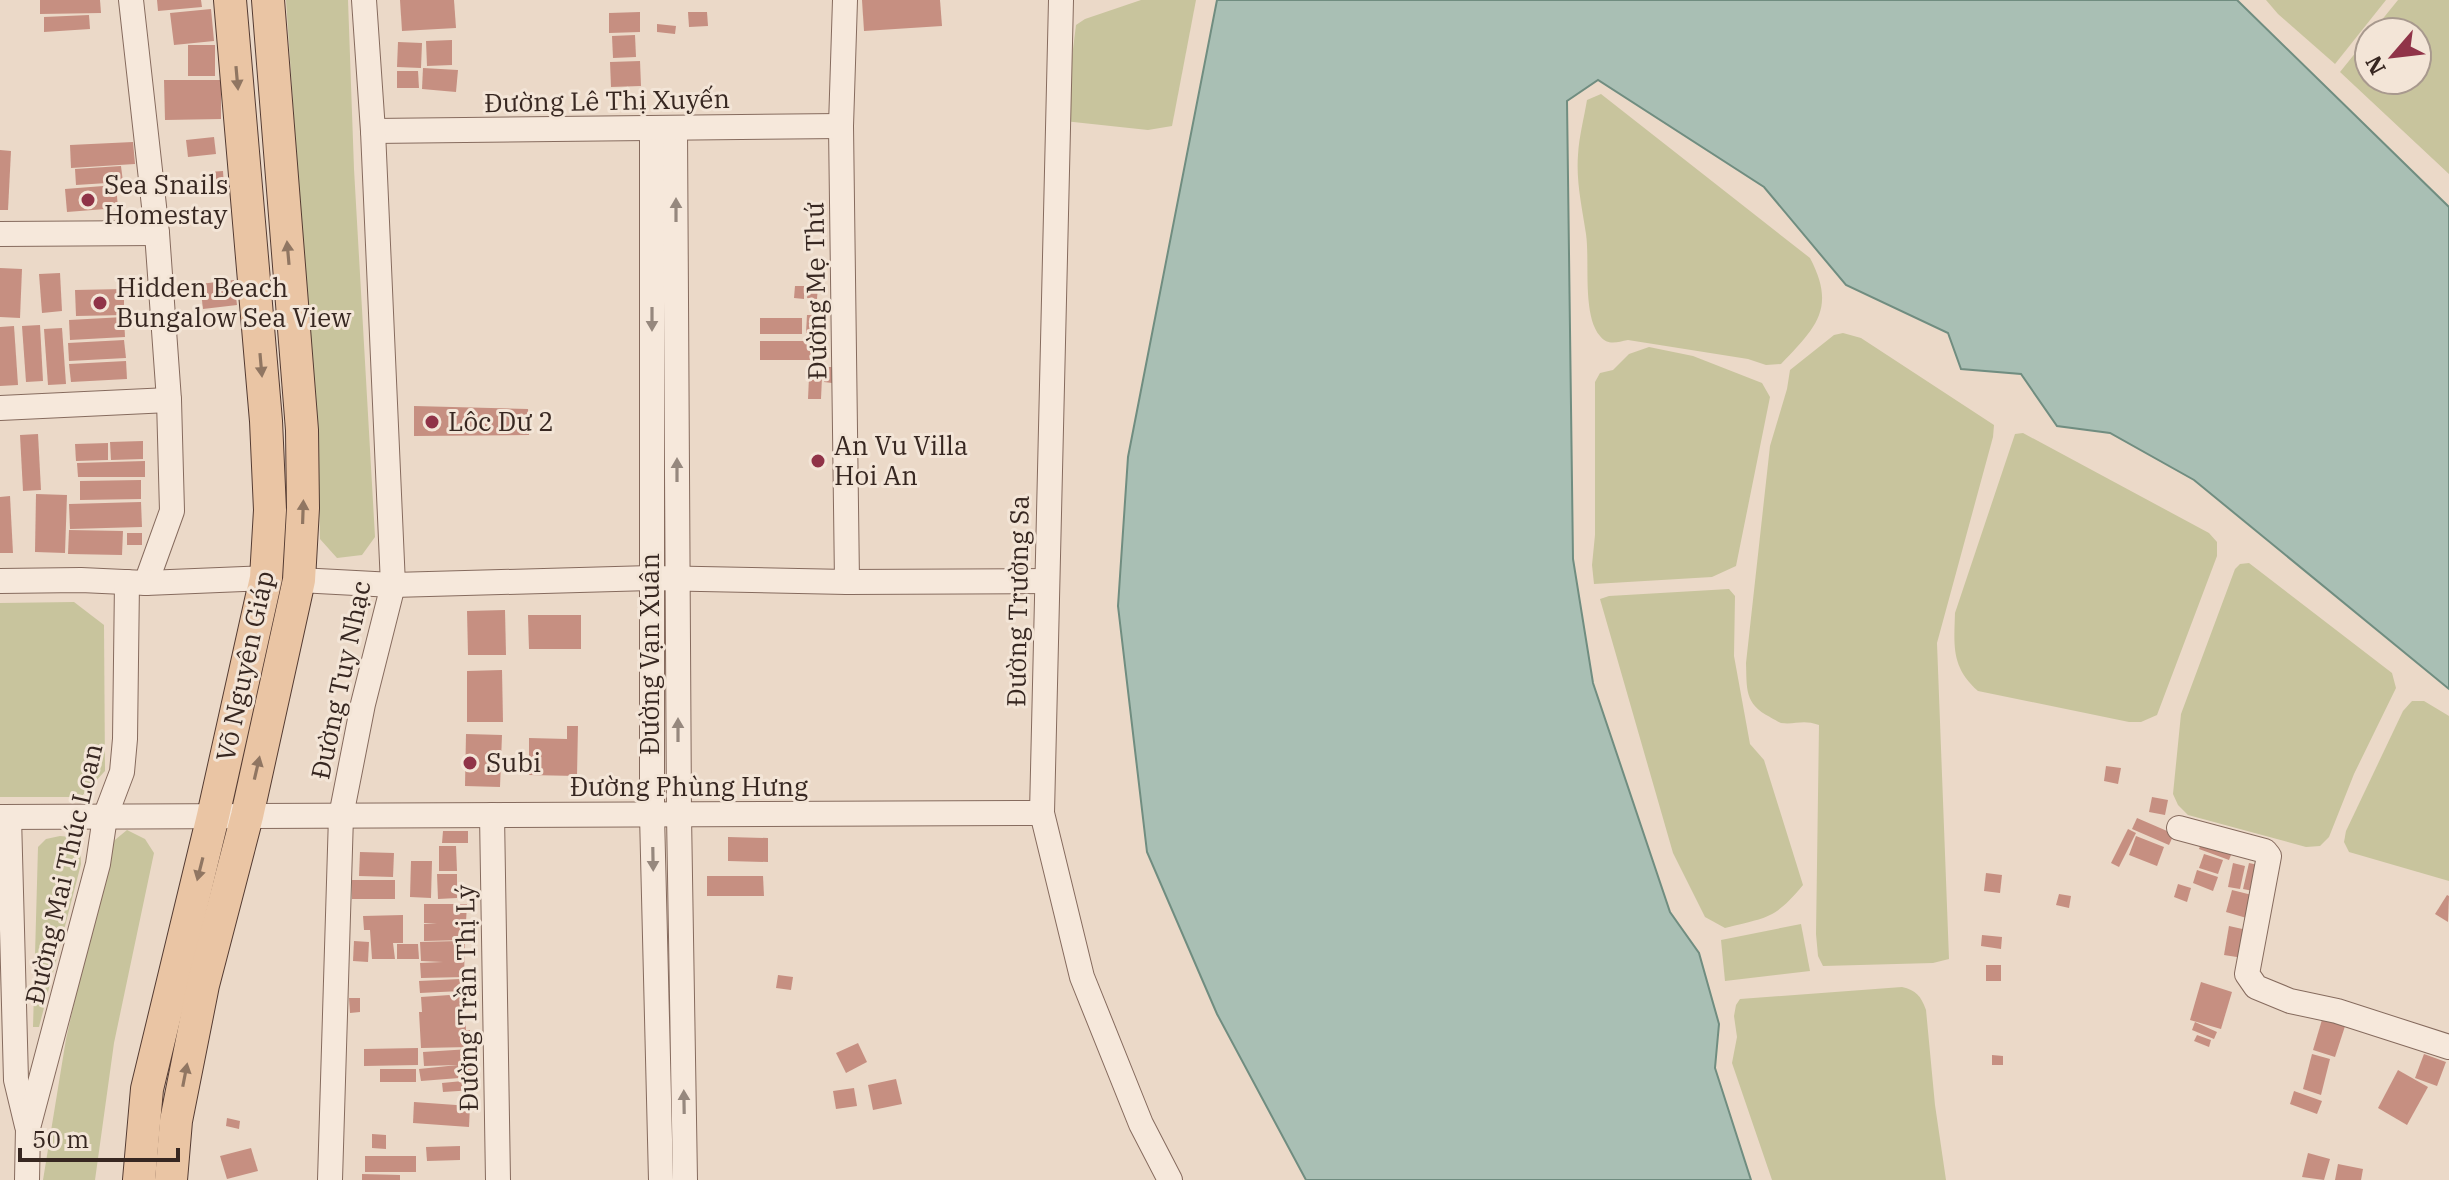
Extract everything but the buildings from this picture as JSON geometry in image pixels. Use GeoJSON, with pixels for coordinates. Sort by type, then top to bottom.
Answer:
{"type":"FeatureCollection","features":[{"type":"Feature","properties":{"kind":"main road","name":"Võ Nguyên Giáp"},"geometry":{"type":"LineString","coordinates":[[139,1180],[147,1089],[266,578],[270,510],[266,421],[230,0]]}},
{"type":"Feature","properties":{"kind":"main road","name":"Võ Nguyên Giáp"},"geometry":{"type":"LineString","coordinates":[[171,1180],[176,1121],[203,985],[247,816],[299,580],[303,508],[302,430],[268,0]]}},
{"type":"Feature","properties":{"kind":"main road"},"geometry":{"type":"LineString","coordinates":[[266,578],[299,580]]}},
{"type":"Feature","properties":{"kind":"street","name":"Đường Mai Thúc Loan"},"geometry":{"type":"LineString","coordinates":[[27,1180],[28,1128],[98,864],[105,817],[122,772],[136,582],[172,511],[169,400],[157,233],[131,0]]}},
{"type":"Feature","properties":{"kind":"street","name":"Đường Tuy Nhạc"},"geometry":{"type":"LineString","coordinates":[[330,1180],[341,816],[363,704],[393,585],[373,131],[364,0]]}},
{"type":"Feature","properties":{"kind":"street","name":"Đường Mẹ Thứ"},"geometry":{"type":"LineString","coordinates":[[845,0],[841,126],[847,582]]}},
{"type":"Feature","properties":{"kind":"street","name":"Đường Trường Sa"},"geometry":{"type":"LineString","coordinates":[[1061,0],[1042,813],[1082,977],[1141,1124],[1170,1180]]}},
{"type":"Feature","properties":{"kind":"street","name":"Đường Lê Thị Xuyến"},"geometry":{"type":"LineString","coordinates":[[373,131],[841,126]]}},
{"type":"Feature","properties":{"kind":"street","name":"Đường Vạn Xuân"},"geometry":{"type":"LineString","coordinates":[[661,1180],[652,815],[651,578],[664,129]]}},
{"type":"Feature","properties":{"kind":"street","name":"Đường Vạn Xuân"},"geometry":{"type":"LineString","coordinates":[[664,129],[678,579],[685,1180]]}},
{"type":"Feature","properties":{"kind":"street"},"geometry":{"type":"LineString","coordinates":[[0,234],[157,233]]}},
{"type":"Feature","properties":{"kind":"street"},"geometry":{"type":"LineString","coordinates":[[0,408],[169,400]]}},
{"type":"Feature","properties":{"kind":"street"},"geometry":{"type":"LineString","coordinates":[[0,581],[136,582],[266,578]]}},
{"type":"Feature","properties":{"kind":"street"},"geometry":{"type":"LineString","coordinates":[[299,580],[393,585],[651,578],[847,582],[1047,581]]}},
{"type":"Feature","properties":{"kind":"street","name":"Đường Phùng Hưng"},"geometry":{"type":"LineString","coordinates":[[4,817],[1042,813]]}},
{"type":"Feature","properties":{"kind":"street","name":"Đường Trần Thị Lý"},"geometry":{"type":"LineString","coordinates":[[492,815],[498,1180]]}},
{"type":"Feature","properties":{"kind":"street","name":"Đường Mai Thúc Loan"},"geometry":{"type":"LineString","coordinates":[[4,817],[16,1080],[28,1128]]}},
{"type":"Feature","properties":{"kind":"street"},"geometry":{"type":"LineString","coordinates":[[2179,828],[2265,851],[2269,856],[2247,974],[2256,987],[2290,1001],[2337,1011],[2449,1047]]}},
{"type":"Feature","properties":{"kind":"shaded area"},"geometry":{"type":"Polygon","coordinates":[[[286,0],[348,0],[354,169],[375,537],[362,555],[337,558],[320,539],[286,0]]]}},
{"type":"Feature","properties":{"kind":"shaded area"},"geometry":{"type":"Polygon","coordinates":[[[1141,0],[1196,0],[1172,126],[1148,130],[1064,121],[1076,25],[1141,0]]]}},
{"type":"Feature","properties":{"kind":"shaded area"},"geometry":{"type":"Polygon","coordinates":[[[1217,0],[2237,0],[2449,207],[2449,689],[2194,480],[2110,433],[2057,426],[2021,374],[1961,369],[1948,333],[1846,285],[1764,187],[1598,80],[1567,101],[1573,559],[1593,683],[1670,912],[1699,953],[1719,1024],[1715,1068],[1751,1180],[1306,1180],[1217,1014],[1147,852],[1118,606],[1128,457],[1217,0]]]}},
{"type":"Feature","properties":{"kind":"shaded area"},"geometry":{"type":"Polygon","coordinates":[[[2266,0],[2386,0],[2373,16],[2353,16],[2353,41],[2335,64],[2266,0]]]}},
{"type":"Feature","properties":{"kind":"shaded area"},"geometry":{"type":"Polygon","coordinates":[[[2398,0],[2449,0],[2449,174],[2366,96],[2433,96],[2433,16],[2385,16],[2398,0]]]}},
{"type":"Feature","properties":{"kind":"shaded area"},"geometry":{"type":"Polygon","coordinates":[[[2353,56],[2353,84],[2340,72],[2353,56]]]}},
{"type":"Feature","properties":{"kind":"shaded area"},"geometry":{"type":"Polygon","coordinates":[[[1601,94],[1810,258],[1822,291],[1822,304],[1812,328],[1781,364],[1766,365],[1748,359],[1628,340],[1609,342],[1594,327],[1589,302],[1587,245],[1578,165],[1587,100],[1601,94]]]}},
{"type":"Feature","properties":{"kind":"shaded area"},"geometry":{"type":"Polygon","coordinates":[[[1843,333],[1861,338],[1994,425],[1937,643],[1949,959],[1933,963],[1823,966],[1818,956],[1816,934],[1819,725],[1777,721],[1755,707],[1747,688],[1746,663],[1770,446],[1790,370],[1834,335],[1843,333]]]}},
{"type":"Feature","properties":{"kind":"shaded area"},"geometry":{"type":"Polygon","coordinates":[[[1649,347],[1693,356],[1762,383],[1770,397],[1736,566],[1712,577],[1594,584],[1595,382],[1600,373],[1613,370],[1629,354],[1649,347]]]}},
{"type":"Feature","properties":{"kind":"shaded area"},"geometry":{"type":"Polygon","coordinates":[[[2023,433],[2209,533],[2217,542],[2217,556],[2157,715],[2141,722],[2129,722],[1978,691],[1963,673],[1956,655],[1955,613],[2015,434],[2023,433]]]}},
{"type":"Feature","properties":{"kind":"shaded area"},"geometry":{"type":"Polygon","coordinates":[[[2249,563],[2392,673],[2396,688],[2354,774],[2329,837],[2320,846],[2306,847],[2188,815],[2173,794],[2181,714],[2235,569],[2240,564],[2249,563]]]}},
{"type":"Feature","properties":{"kind":"shaded area"},"geometry":{"type":"Polygon","coordinates":[[[1729,589],[1735,596],[1734,656],[1750,744],[1764,760],[1803,885],[1769,916],[1725,928],[1705,917],[1673,853],[1600,599],[1729,589]]]}},
{"type":"Feature","properties":{"kind":"shaded area"},"geometry":{"type":"Polygon","coordinates":[[[74,602],[104,625],[105,771],[81,797],[0,797],[0,603],[74,602]]]}},
{"type":"Feature","properties":{"kind":"shaded area"},"geometry":{"type":"Polygon","coordinates":[[[2412,701],[2424,701],[2449,716],[2449,881],[2349,852],[2344,842],[2346,831],[2403,711],[2412,701]]]}},
{"type":"Feature","properties":{"kind":"shaded area"},"geometry":{"type":"Polygon","coordinates":[[[127,830],[145,839],[154,853],[114,1043],[95,1180],[43,1180],[66,1039],[110,844],[127,830]]]}},
{"type":"Feature","properties":{"kind":"shaded area"},"geometry":{"type":"Polygon","coordinates":[[[71,837],[80,845],[81,864],[39,1027],[33,1027],[38,847],[46,839],[71,837]]]}},
{"type":"Feature","properties":{"kind":"shaded area"},"geometry":{"type":"Polygon","coordinates":[[[1801,924],[1810,971],[1725,981],[1721,940],[1801,924]]]}},
{"type":"Feature","properties":{"kind":"shaded area"},"geometry":{"type":"Polygon","coordinates":[[[1902,987],[1917,994],[1926,1010],[1946,1180],[1772,1180],[1732,1063],[1737,1037],[1734,1016],[1740,999],[1902,987]]]}},
{"type":"Feature","properties":{"kind":"place","name":"Sea Snails Homestay"},"geometry":{"type":"Point","coordinates":[88,200]}},
{"type":"Feature","properties":{"kind":"place","name":"Hidden Beach Bungalow Sea View"},"geometry":{"type":"Point","coordinates":[100,303]}},
{"type":"Feature","properties":{"kind":"place","name":"Lôc Dư 2"},"geometry":{"type":"Point","coordinates":[432,422]}},
{"type":"Feature","properties":{"kind":"place","name":"An Vu Villa Hoi An"},"geometry":{"type":"Point","coordinates":[818,461]}},
{"type":"Feature","properties":{"kind":"place","name":"Subi"},"geometry":{"type":"Point","coordinates":[470,763]}}]}
